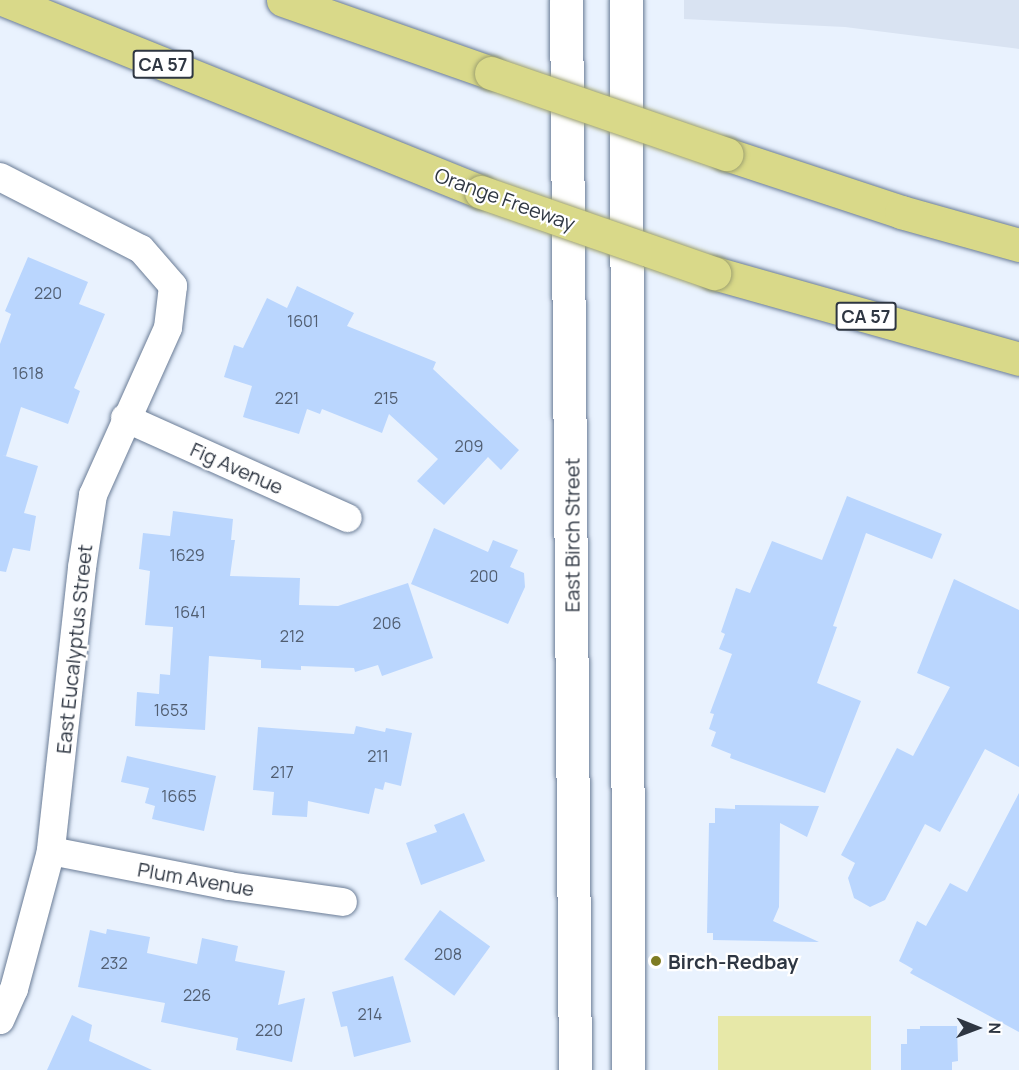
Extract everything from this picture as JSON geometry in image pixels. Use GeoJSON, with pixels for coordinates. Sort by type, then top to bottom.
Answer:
{"type":"FeatureCollection","features":[{"type":"Feature","properties":{"kind":"highway","name":"Orange Freeway"},"geometry":{"type":"LineString","coordinates":[[5,0],[481,192],[714,273],[1019,359]]}},
{"type":"Feature","properties":{"kind":"highway"},"geometry":{"type":"LineString","coordinates":[[283,0],[726,154],[902,212],[1019,245]]}},
{"type":"Feature","properties":{"kind":"street","name":"East Birch Street"},"geometry":{"type":"LineString","coordinates":[[566,0],[575,1070]]}},
{"type":"Feature","properties":{"kind":"street"},"geometry":{"type":"LineString","coordinates":[[626,0],[628,1070]]}},
{"type":"Feature","properties":{"kind":"street","name":"East Eucalyptus Street"},"geometry":{"type":"LineString","coordinates":[[0,177],[141,249],[173,286],[168,328],[125,418],[93,495],[82,568],[51,851],[14,990],[0,1020]]}},
{"type":"Feature","properties":{"kind":"street","name":"Fig Avenue"},"geometry":{"type":"LineString","coordinates":[[125,418],[348,518]]}},
{"type":"Feature","properties":{"kind":"street","name":"Plum Avenue"},"geometry":{"type":"LineString","coordinates":[[51,851],[230,886],[343,902]]}},
{"type":"Feature","properties":{"kind":"shaded area"},"geometry":{"type":"Polygon","coordinates":[[[684,0],[1019,0],[1019,49],[845,27],[684,19],[684,0]]]}},
{"type":"Feature","properties":{"kind":"green space"},"geometry":{"type":"Polygon","coordinates":[[[718,1016],[871,1016],[871,1070],[718,1070],[718,1016]]]}},
{"type":"Feature","properties":{"kind":"building"},"geometry":{"type":"Polygon","coordinates":[[[28,257],[88,282],[79,304],[105,314],[74,388],[80,391],[68,424],[21,407],[6,456],[2,455],[38,466],[24,513],[36,516],[30,551],[13,548],[6,572],[0,571],[0,344],[11,314],[5,311],[28,257]]]}},
{"type":"Feature","properties":{"kind":"building"},"geometry":{"type":"Polygon","coordinates":[[[297,286],[354,313],[347,326],[436,362],[433,369],[519,450],[501,470],[488,457],[444,505],[417,481],[438,459],[389,414],[382,433],[322,409],[320,414],[307,409],[299,434],[243,417],[252,386],[224,377],[234,345],[243,348],[267,298],[287,308],[297,286]]]}},
{"type":"Feature","properties":{"kind":"building"},"geometry":{"type":"Polygon","coordinates":[[[847,496],[942,534],[932,559],[866,533],[833,626],[837,627],[817,683],[861,701],[825,793],[730,758],[731,754],[711,746],[716,732],[709,729],[714,714],[710,713],[732,654],[719,649],[725,634],[721,632],[736,588],[750,593],[772,541],[822,560],[847,496]]]}},
{"type":"Feature","properties":{"kind":"building"},"geometry":{"type":"Polygon","coordinates":[[[173,511],[233,519],[231,540],[235,540],[230,576],[300,578],[299,605],[338,606],[408,583],[433,658],[382,676],[378,665],[355,672],[354,668],[301,666],[301,670],[261,668],[261,660],[209,656],[205,730],[135,726],[137,692],[159,694],[160,674],[170,675],[173,627],[145,625],[150,571],[139,569],[143,533],[170,536],[173,511]]]}},
{"type":"Feature","properties":{"kind":"building"},"geometry":{"type":"Polygon","coordinates":[[[434,528],[488,552],[493,540],[518,550],[510,567],[524,573],[525,587],[508,624],[411,584],[434,528]]]}},
{"type":"Feature","properties":{"kind":"building"},"geometry":{"type":"Polygon","coordinates":[[[954,579],[1019,610],[1019,767],[985,749],[940,832],[925,824],[885,900],[870,907],[854,898],[848,878],[855,863],[841,855],[897,748],[913,756],[950,687],[917,673],[954,579]]]}},
{"type":"Feature","properties":{"kind":"building"},"geometry":{"type":"Polygon","coordinates":[[[356,726],[385,732],[386,728],[412,733],[401,786],[385,782],[383,790],[375,788],[369,814],[308,801],[307,817],[272,815],[274,792],[253,790],[258,727],[354,734],[356,726]]]}},
{"type":"Feature","properties":{"kind":"building"},"geometry":{"type":"Polygon","coordinates":[[[127,756],[216,776],[204,831],[152,819],[155,806],[145,803],[149,788],[121,782],[127,756]]]}},
{"type":"Feature","properties":{"kind":"building"},"geometry":{"type":"Polygon","coordinates":[[[1019,793],[1019,1032],[910,973],[913,969],[899,961],[917,921],[926,926],[950,883],[967,892],[1019,793]]]}},
{"type":"Feature","properties":{"kind":"building"},"geometry":{"type":"Polygon","coordinates":[[[735,805],[819,806],[807,837],[780,823],[779,907],[773,921],[819,942],[713,940],[713,933],[707,933],[709,823],[715,823],[715,808],[735,809],[735,805]]]}},
{"type":"Feature","properties":{"kind":"building"},"geometry":{"type":"Polygon","coordinates":[[[464,813],[485,861],[421,885],[406,843],[437,832],[434,825],[464,813]]]}},
{"type":"Feature","properties":{"kind":"building"},"geometry":{"type":"Polygon","coordinates":[[[440,910],[490,946],[454,996],[404,959],[440,910]]]}},
{"type":"Feature","properties":{"kind":"building"},"geometry":{"type":"Polygon","coordinates":[[[107,929],[150,937],[147,953],[197,964],[202,938],[238,946],[235,961],[285,971],[278,1005],[305,998],[292,1062],[236,1050],[238,1038],[161,1022],[165,1003],[78,987],[90,930],[106,934],[107,929]]]}},
{"type":"Feature","properties":{"kind":"building"},"geometry":{"type":"Polygon","coordinates":[[[393,976],[411,1042],[354,1057],[347,1026],[341,1027],[332,992],[393,976]]]}},
{"type":"Feature","properties":{"kind":"building"},"geometry":{"type":"Polygon","coordinates":[[[72,1015],[92,1025],[89,1041],[152,1070],[47,1070],[72,1015]]]}},
{"type":"Feature","properties":{"kind":"building"},"geometry":{"type":"Polygon","coordinates":[[[920,1026],[957,1026],[958,1061],[952,1062],[952,1070],[901,1070],[901,1044],[907,1044],[907,1029],[920,1029],[920,1026]]]}},
{"type":"Feature","properties":{"kind":"place","name":"Birch-Redbay"},"geometry":{"type":"Point","coordinates":[656,961]}}]}
